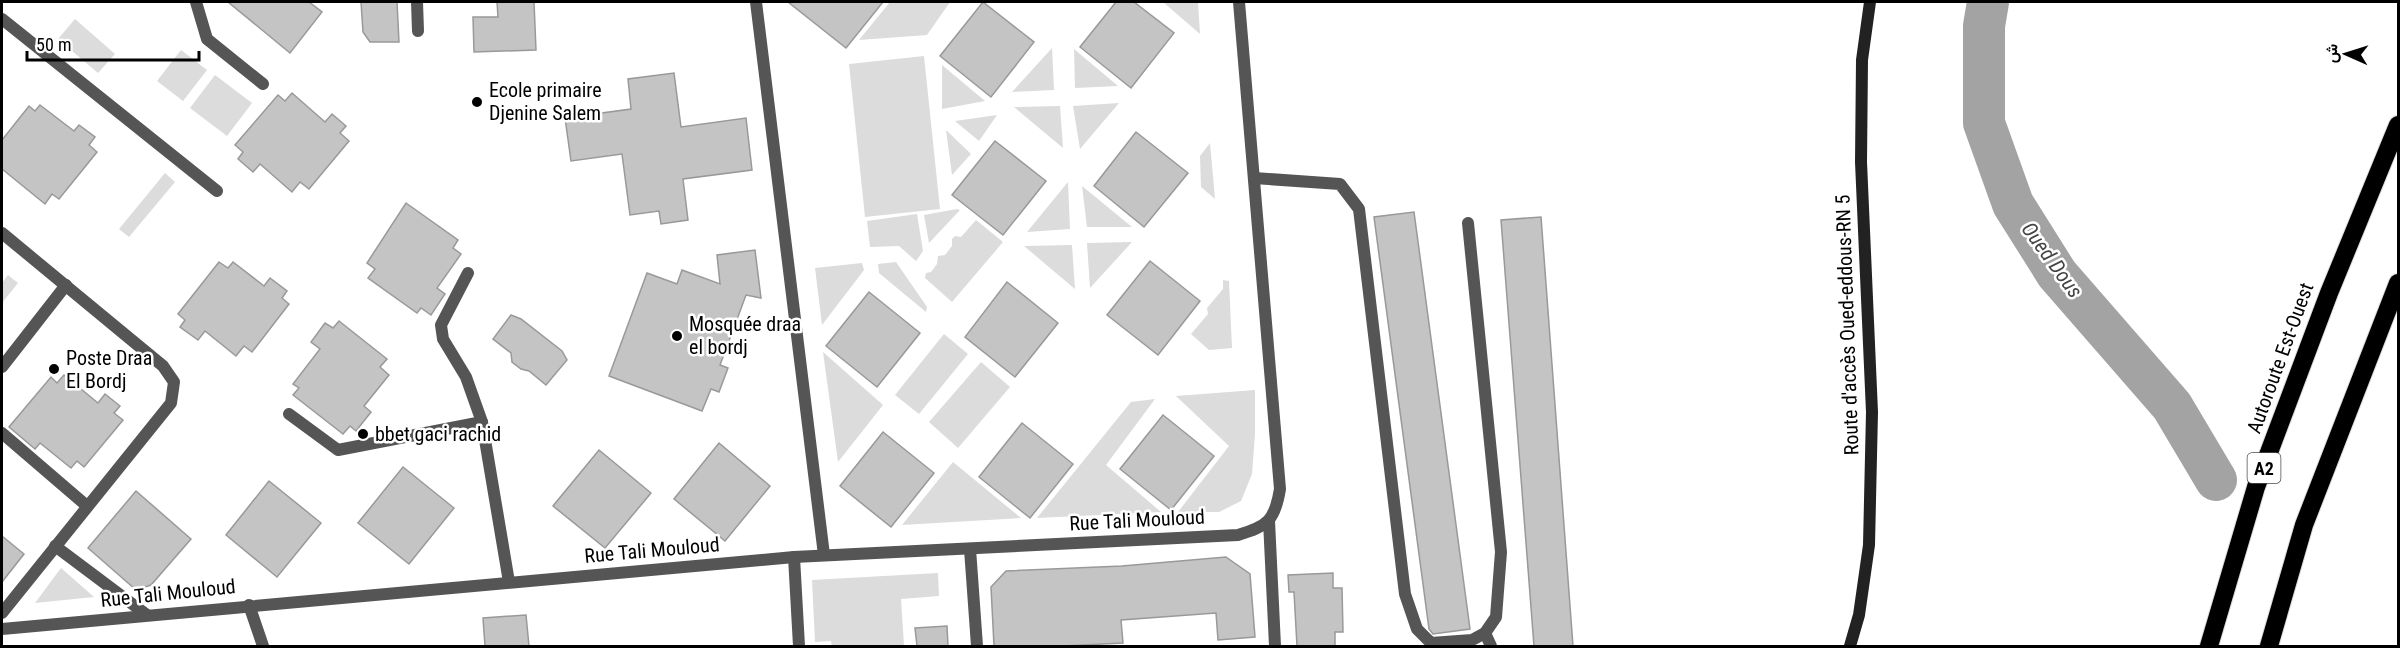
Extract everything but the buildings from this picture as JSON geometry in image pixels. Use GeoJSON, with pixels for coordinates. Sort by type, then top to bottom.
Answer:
{"type":"FeatureCollection","features":[{"type":"Feature","properties":{"kind":"highway","name":"Autoroute Est-Ouest"},"geometry":{"type":"LineString","coordinates":[[2209,646],[2256,487],[2329,293],[2398,125]]}},
{"type":"Feature","properties":{"kind":"highway"},"geometry":{"type":"LineString","coordinates":[[2269,646],[2304,525],[2398,283]]}},
{"type":"Feature","properties":{"kind":"main road","name":"Route d'accès Oued-eddous-RN 5"},"geometry":{"type":"LineString","coordinates":[[1850,646],[1858,615],[1869,545],[1872,412],[1861,128],[1862,60],[1870,2]]}},
{"type":"Feature","properties":{"kind":"street"},"geometry":{"type":"LineString","coordinates":[[196,2],[207,39],[263,84]]}},
{"type":"Feature","properties":{"kind":"street"},"geometry":{"type":"LineString","coordinates":[[417,2],[418,31]]}},
{"type":"Feature","properties":{"kind":"street"},"geometry":{"type":"LineString","coordinates":[[756,2],[824,555]]}},
{"type":"Feature","properties":{"kind":"street"},"geometry":{"type":"LineString","coordinates":[[1239,2],[1280,489],[1277,508],[1269,521],[1275,646]]}},
{"type":"Feature","properties":{"kind":"street"},"geometry":{"type":"LineString","coordinates":[[2,19],[217,191]]}},
{"type":"Feature","properties":{"kind":"street"},"geometry":{"type":"LineString","coordinates":[[1254,178],[1340,184],[1359,209],[1405,594],[1417,629],[1431,643],[1472,640],[1485,633],[1496,616],[1501,552],[1468,224]]}},
{"type":"Feature","properties":{"kind":"street"},"geometry":{"type":"LineString","coordinates":[[2,233],[163,366],[174,382],[171,404],[2,613]]}},
{"type":"Feature","properties":{"kind":"street"},"geometry":{"type":"LineString","coordinates":[[468,273],[441,325],[443,339],[466,377],[482,422],[509,582]]}},
{"type":"Feature","properties":{"kind":"street"},"geometry":{"type":"LineString","coordinates":[[2,367],[66,285]]}},
{"type":"Feature","properties":{"kind":"street"},"geometry":{"type":"LineString","coordinates":[[289,414],[338,450],[482,422]]}},
{"type":"Feature","properties":{"kind":"street"},"geometry":{"type":"LineString","coordinates":[[2,433],[87,506]]}},
{"type":"Feature","properties":{"kind":"street","name":"Rue Tali Mouloud"},"geometry":{"type":"LineString","coordinates":[[2,629],[794,557],[1238,535],[1269,521]]}},
{"type":"Feature","properties":{"kind":"street"},"geometry":{"type":"LineString","coordinates":[[55,546],[147,615]]}},
{"type":"Feature","properties":{"kind":"street"},"geometry":{"type":"LineString","coordinates":[[970,549],[977,646]]}},
{"type":"Feature","properties":{"kind":"street"},"geometry":{"type":"LineString","coordinates":[[794,557],[799,646]]}},
{"type":"Feature","properties":{"kind":"street"},"geometry":{"type":"LineString","coordinates":[[249,605],[263,646]]}},
{"type":"Feature","properties":{"kind":"street"},"geometry":{"type":"LineString","coordinates":[[1485,633],[1491,646]]}},
{"type":"Feature","properties":{"kind":"shaded area"},"geometry":{"type":"Polygon","coordinates":[[[890,2],[950,2],[927,35],[859,40],[890,2]]]}},
{"type":"Feature","properties":{"kind":"shaded area"},"geometry":{"type":"Polygon","coordinates":[[[1163,2],[1198,2],[1200,34],[1163,2]]]}},
{"type":"Feature","properties":{"kind":"shaded area"},"geometry":{"type":"Polygon","coordinates":[[[75,19],[115,54],[98,73],[58,39],[75,19]]]}},
{"type":"Feature","properties":{"kind":"shaded area"},"geometry":{"type":"Polygon","coordinates":[[[1052,48],[1054,90],[1012,92],[1052,48]]]}},
{"type":"Feature","properties":{"kind":"shaded area"},"geometry":{"type":"Polygon","coordinates":[[[1074,49],[1118,86],[1075,88],[1074,49]]]}},
{"type":"Feature","properties":{"kind":"shaded area"},"geometry":{"type":"Polygon","coordinates":[[[181,50],[207,70],[183,101],[157,81],[181,50]]]}},
{"type":"Feature","properties":{"kind":"shaded area"},"geometry":{"type":"Polygon","coordinates":[[[924,56],[940,209],[865,217],[849,64],[924,56]]]}},
{"type":"Feature","properties":{"kind":"shaded area"},"geometry":{"type":"Polygon","coordinates":[[[942,65],[985,101],[942,109],[942,65]]]}},
{"type":"Feature","properties":{"kind":"shaded area"},"geometry":{"type":"Polygon","coordinates":[[[215,75],[252,103],[227,136],[190,108],[215,75]]]}},
{"type":"Feature","properties":{"kind":"shaded area"},"geometry":{"type":"Polygon","coordinates":[[[1119,103],[1080,149],[1073,106],[1119,103]]]}},
{"type":"Feature","properties":{"kind":"shaded area"},"geometry":{"type":"Polygon","coordinates":[[[1060,106],[1063,148],[1014,107],[1060,106]]]}},
{"type":"Feature","properties":{"kind":"shaded area"},"geometry":{"type":"Polygon","coordinates":[[[997,115],[979,141],[955,121],[997,115]]]}},
{"type":"Feature","properties":{"kind":"shaded area"},"geometry":{"type":"Polygon","coordinates":[[[946,130],[971,154],[952,175],[946,130]]]}},
{"type":"Feature","properties":{"kind":"shaded area"},"geometry":{"type":"Polygon","coordinates":[[[1210,143],[1215,199],[1201,187],[1200,156],[1210,143]]]}},
{"type":"Feature","properties":{"kind":"shaded area"},"geometry":{"type":"Polygon","coordinates":[[[165,173],[175,182],[129,237],[119,229],[165,173]]]}},
{"type":"Feature","properties":{"kind":"shaded area"},"geometry":{"type":"Polygon","coordinates":[[[1068,182],[1070,229],[1027,232],[1068,182]]]}},
{"type":"Feature","properties":{"kind":"shaded area"},"geometry":{"type":"Polygon","coordinates":[[[1082,186],[1132,227],[1087,227],[1082,186]]]}},
{"type":"Feature","properties":{"kind":"shaded area"},"geometry":{"type":"Polygon","coordinates":[[[960,210],[929,243],[924,215],[960,210]]]}},
{"type":"Feature","properties":{"kind":"shaded area"},"geometry":{"type":"Polygon","coordinates":[[[917,214],[923,251],[916,261],[899,246],[870,247],[867,221],[917,214]]]}},
{"type":"Feature","properties":{"kind":"shaded area"},"geometry":{"type":"Polygon","coordinates":[[[976,220],[1003,242],[952,302],[925,278],[926,273],[931,272],[937,264],[938,256],[945,255],[952,246],[952,239],[955,236],[961,237],[976,220]]]}},
{"type":"Feature","properties":{"kind":"shaded area"},"geometry":{"type":"Polygon","coordinates":[[[1132,242],[1090,288],[1087,243],[1132,242]]]}},
{"type":"Feature","properties":{"kind":"shaded area"},"geometry":{"type":"Polygon","coordinates":[[[1072,245],[1075,289],[1024,246],[1072,245]]]}},
{"type":"Feature","properties":{"kind":"shaded area"},"geometry":{"type":"Polygon","coordinates":[[[896,262],[927,307],[926,312],[879,273],[878,264],[896,262]]]}},
{"type":"Feature","properties":{"kind":"shaded area"},"geometry":{"type":"Polygon","coordinates":[[[862,263],[864,270],[822,325],[815,268],[862,263]]]}},
{"type":"Feature","properties":{"kind":"shaded area"},"geometry":{"type":"Polygon","coordinates":[[[8,275],[18,283],[2,303],[2,283],[8,275]]]}},
{"type":"Feature","properties":{"kind":"shaded area"},"geometry":{"type":"Polygon","coordinates":[[[1223,280],[1229,281],[1232,348],[1209,350],[1191,334],[1208,314],[1207,308],[1223,289],[1223,280]]]}},
{"type":"Feature","properties":{"kind":"shaded area"},"geometry":{"type":"Polygon","coordinates":[[[944,334],[968,354],[919,414],[895,395],[944,334]]]}},
{"type":"Feature","properties":{"kind":"shaded area"},"geometry":{"type":"Polygon","coordinates":[[[823,352],[883,405],[838,462],[823,352]]]}},
{"type":"Feature","properties":{"kind":"shaded area"},"geometry":{"type":"Polygon","coordinates":[[[981,362],[1010,387],[958,448],[929,422],[981,362]]]}},
{"type":"Feature","properties":{"kind":"shaded area"},"geometry":{"type":"Polygon","coordinates":[[[1255,390],[1252,474],[1241,501],[1219,512],[1178,512],[1229,446],[1176,396],[1255,390]]]}},
{"type":"Feature","properties":{"kind":"shaded area"},"geometry":{"type":"Polygon","coordinates":[[[1155,399],[1106,465],[1161,512],[1037,518],[1131,402],[1155,399]]]}},
{"type":"Feature","properties":{"kind":"shaded area"},"geometry":{"type":"Polygon","coordinates":[[[953,462],[1021,518],[902,525],[953,462]]]}},
{"type":"Feature","properties":{"kind":"shaded area"},"geometry":{"type":"Polygon","coordinates":[[[61,568],[94,597],[35,603],[61,568]]]}},
{"type":"Feature","properties":{"kind":"shaded area"},"geometry":{"type":"Polygon","coordinates":[[[938,573],[939,596],[901,599],[904,646],[832,646],[831,641],[815,642],[812,580],[938,573]]]}},
{"type":"Feature","properties":{"kind":"waterway","name":"Oued Dous"},"geometry":{"type":"LineString","coordinates":[[1988,2],[1984,26],[1984,123],[2013,204],[2057,274],[2172,406],[2216,480]]}},
{"type":"Feature","properties":{"kind":"place","name":"Ecole primaire Djenine Salem"},"geometry":{"type":"Point","coordinates":[477,102]}},
{"type":"Feature","properties":{"kind":"place","name":"Mosquée draa el bordj"},"geometry":{"type":"Point","coordinates":[677,336]}},
{"type":"Feature","properties":{"kind":"place","name":"Poste Draa El Bordj"},"geometry":{"type":"Point","coordinates":[54,369]}},
{"type":"Feature","properties":{"kind":"place","name":"bbet gaci rachid"},"geometry":{"type":"Point","coordinates":[363,434]}}]}
